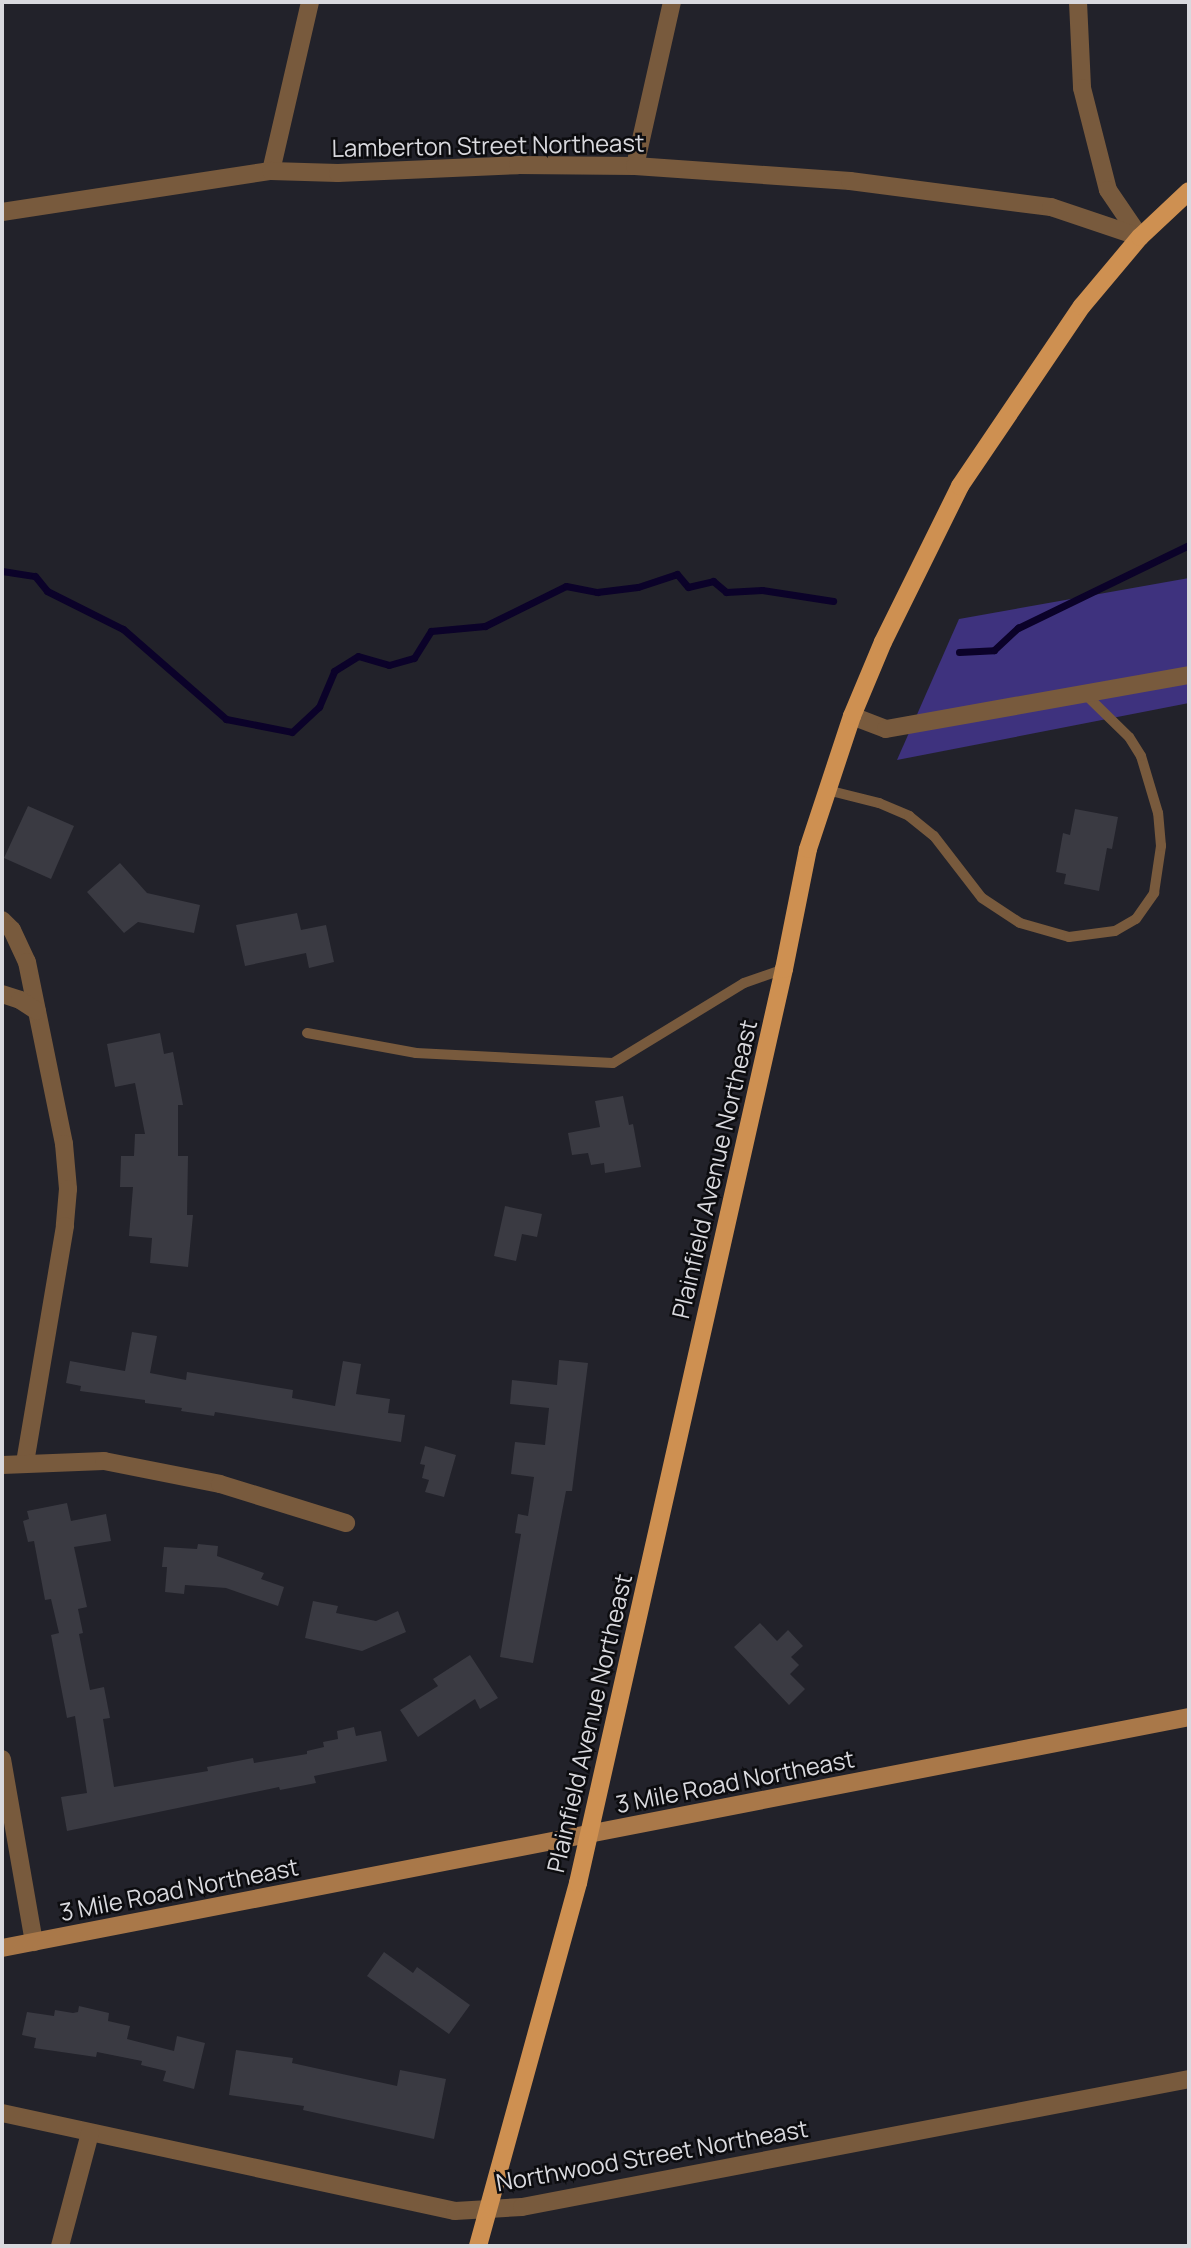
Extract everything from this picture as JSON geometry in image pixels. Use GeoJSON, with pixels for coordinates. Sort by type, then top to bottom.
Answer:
{"type":"FeatureCollection","features":[{"type":"Feature","properties":{"kind":"main road","name":"Plainfield Avenue Northeast"},"geometry":{"type":"LineString","coordinates":[[478,2246],[579,1883],[785,969],[808,849],[852,716],[883,642],[960,486],[1082,306],[1140,237],[1189,191]]}},
{"type":"Feature","properties":{"kind":"main road","name":"3 Mile Road Northeast"},"geometry":{"type":"LineString","coordinates":[[2,1948],[1189,1717]]}},
{"type":"Feature","properties":{"kind":"street"},"geometry":{"type":"LineString","coordinates":[[271,171],[310,2]]}},
{"type":"Feature","properties":{"kind":"street"},"geometry":{"type":"LineString","coordinates":[[635,166],[672,2]]}},
{"type":"Feature","properties":{"kind":"street"},"geometry":{"type":"LineString","coordinates":[[1078,2],[1082,88],[1108,190],[1140,237]]}},
{"type":"Feature","properties":{"kind":"street","name":"Lamberton Street Northeast"},"geometry":{"type":"LineString","coordinates":[[2,212],[271,171],[338,173],[518,165],[635,166],[850,181],[1051,207],[1140,237]]}},
{"type":"Feature","properties":{"kind":"street"},"geometry":{"type":"LineString","coordinates":[[852,716],[886,729],[1189,675]]}},
{"type":"Feature","properties":{"kind":"street"},"geometry":{"type":"LineString","coordinates":[[2,920],[12,930],[27,962],[64,1144],[68,1189],[65,1226],[25,1462]]}},
{"type":"Feature","properties":{"kind":"street"},"geometry":{"type":"LineString","coordinates":[[2,994],[20,1000],[37,1011]]}},
{"type":"Feature","properties":{"kind":"street"},"geometry":{"type":"LineString","coordinates":[[2,1465],[104,1461],[220,1484],[346,1523]]}},
{"type":"Feature","properties":{"kind":"street"},"geometry":{"type":"LineString","coordinates":[[2,1759],[34,1942]]}},
{"type":"Feature","properties":{"kind":"street","name":"Northwood Street Northeast"},"geometry":{"type":"LineString","coordinates":[[2,2113],[455,2211],[522,2207],[1189,2079]]}},
{"type":"Feature","properties":{"kind":"street"},"geometry":{"type":"LineString","coordinates":[[60,2246],[90,2133]]}},
{"type":"Feature","properties":{"kind":"lane"},"geometry":{"type":"LineString","coordinates":[[827,790],[879,803],[909,816],[934,836],[982,898],[1020,923],[1069,937],[1115,931],[1136,919],[1154,893],[1161,846],[1158,813],[1141,756],[1129,737],[1085,694]]}},
{"type":"Feature","properties":{"kind":"lane"},"geometry":{"type":"LineString","coordinates":[[307,1033],[416,1053],[613,1063],[744,983],[785,969]]}},
{"type":"Feature","properties":{"kind":"shaded area"},"geometry":{"type":"Polygon","coordinates":[[[1189,578],[1189,703],[897,760],[959,619],[1189,578]]]}},
{"type":"Feature","properties":{"kind":"building"},"geometry":{"type":"Polygon","coordinates":[[[28,806],[74,826],[51,879],[4,858],[28,806]]]}},
{"type":"Feature","properties":{"kind":"building"},"geometry":{"type":"Polygon","coordinates":[[[1075,809],[1118,817],[1112,849],[1107,848],[1099,891],[1064,884],[1066,874],[1056,872],[1063,833],[1070,835],[1075,809]]]}},
{"type":"Feature","properties":{"kind":"building"},"geometry":{"type":"Polygon","coordinates":[[[120,863],[147,893],[200,905],[194,933],[138,922],[124,933],[87,892],[120,863]]]}},
{"type":"Feature","properties":{"kind":"building"},"geometry":{"type":"Polygon","coordinates":[[[297,913],[301,930],[326,925],[334,962],[309,968],[306,953],[245,966],[236,925],[297,913]]]}},
{"type":"Feature","properties":{"kind":"building"},"geometry":{"type":"Polygon","coordinates":[[[160,1033],[164,1054],[173,1052],[183,1105],[178,1105],[178,1156],[188,1156],[187,1215],[193,1215],[188,1267],[150,1263],[152,1238],[129,1236],[133,1187],[120,1187],[121,1156],[134,1156],[135,1134],[145,1134],[135,1083],[115,1087],[107,1044],[160,1033]]]}},
{"type":"Feature","properties":{"kind":"building"},"geometry":{"type":"Polygon","coordinates":[[[623,1096],[629,1125],[633,1124],[641,1167],[605,1173],[604,1163],[591,1165],[588,1153],[572,1155],[568,1133],[600,1127],[595,1101],[623,1096]]]}},
{"type":"Feature","properties":{"kind":"building"},"geometry":{"type":"Polygon","coordinates":[[[505,1206],[542,1214],[537,1237],[522,1234],[516,1261],[494,1256],[505,1206]]]}},
{"type":"Feature","properties":{"kind":"building"},"geometry":{"type":"Polygon","coordinates":[[[132,1332],[157,1336],[150,1373],[186,1380],[187,1372],[293,1390],[292,1398],[335,1406],[343,1361],[361,1364],[356,1394],[390,1399],[388,1413],[405,1415],[401,1442],[215,1412],[214,1416],[181,1411],[182,1408],[145,1403],[145,1400],[80,1391],[81,1386],[66,1383],[70,1361],[125,1371],[132,1332]]]}},
{"type":"Feature","properties":{"kind":"building"},"geometry":{"type":"Polygon","coordinates":[[[559,1360],[588,1363],[572,1491],[566,1491],[533,1663],[500,1657],[521,1534],[515,1533],[518,1514],[528,1516],[534,1477],[511,1474],[515,1442],[545,1445],[549,1408],[510,1404],[512,1380],[557,1385],[559,1360]]]}},
{"type":"Feature","properties":{"kind":"building"},"geometry":{"type":"Polygon","coordinates":[[[425,1446],[456,1455],[444,1497],[425,1492],[429,1480],[422,1478],[425,1465],[420,1464],[425,1446]]]}},
{"type":"Feature","properties":{"kind":"building"},"geometry":{"type":"Polygon","coordinates":[[[67,1503],[71,1521],[106,1514],[111,1541],[74,1547],[87,1607],[78,1609],[83,1633],[79,1634],[90,1690],[104,1687],[110,1718],[103,1719],[114,1787],[208,1771],[207,1767],[253,1758],[254,1763],[307,1754],[307,1751],[324,1747],[323,1742],[338,1739],[337,1731],[354,1727],[356,1736],[381,1731],[387,1761],[314,1776],[316,1783],[280,1790],[279,1787],[67,1831],[61,1797],[87,1793],[75,1716],[67,1718],[51,1635],[59,1633],[51,1599],[45,1600],[34,1541],[28,1542],[23,1521],[29,1519],[27,1511],[67,1503]]]}},
{"type":"Feature","properties":{"kind":"building"},"geometry":{"type":"Polygon","coordinates":[[[198,1544],[218,1546],[217,1556],[264,1573],[261,1579],[284,1587],[278,1606],[226,1588],[185,1585],[184,1594],[165,1592],[167,1567],[162,1567],[164,1547],[197,1549],[198,1544]]]}},
{"type":"Feature","properties":{"kind":"building"},"geometry":{"type":"Polygon","coordinates":[[[313,1601],[338,1606],[336,1613],[376,1621],[398,1611],[406,1632],[362,1651],[305,1638],[313,1601]]]}},
{"type":"Feature","properties":{"kind":"building"},"geometry":{"type":"Polygon","coordinates":[[[760,1623],[777,1641],[788,1630],[803,1646],[791,1657],[799,1665],[790,1674],[805,1689],[789,1705],[734,1647],[760,1623]]]}},
{"type":"Feature","properties":{"kind":"building"},"geometry":{"type":"Polygon","coordinates":[[[470,1655],[498,1698],[480,1709],[475,1699],[418,1737],[400,1710],[438,1686],[433,1679],[470,1655]]]}},
{"type":"Feature","properties":{"kind":"building"},"geometry":{"type":"Polygon","coordinates":[[[384,1952],[413,1973],[417,1967],[470,2005],[449,2034],[367,1976],[384,1952]]]}},
{"type":"Feature","properties":{"kind":"building"},"geometry":{"type":"Polygon","coordinates":[[[79,2006],[109,2013],[108,2021],[130,2026],[127,2039],[174,2051],[177,2036],[205,2043],[194,2089],[163,2081],[166,2071],[141,2065],[142,2061],[97,2052],[96,2057],[34,2048],[36,2038],[22,2035],[27,2012],[54,2016],[55,2010],[78,2012],[79,2006]]]}},
{"type":"Feature","properties":{"kind":"building"},"geometry":{"type":"Polygon","coordinates":[[[236,2050],[293,2058],[292,2063],[397,2086],[400,2070],[446,2079],[434,2139],[303,2110],[304,2106],[229,2095],[236,2050]]]}},
{"type":"Feature","properties":{"kind":"waterway"},"geometry":{"type":"LineString","coordinates":[[959,652],[994,650],[1018,628],[1189,545]]}},
{"type":"Feature","properties":{"kind":"waterway"},"geometry":{"type":"LineString","coordinates":[[2,571],[35,576],[47,591],[123,629],[226,719],[292,732],[319,707],[334,671],[358,656],[389,665],[414,658],[431,631],[485,626],[566,586],[597,592],[638,587],[677,574],[688,587],[713,581],[726,592],[762,590],[833,601]]}}]}
